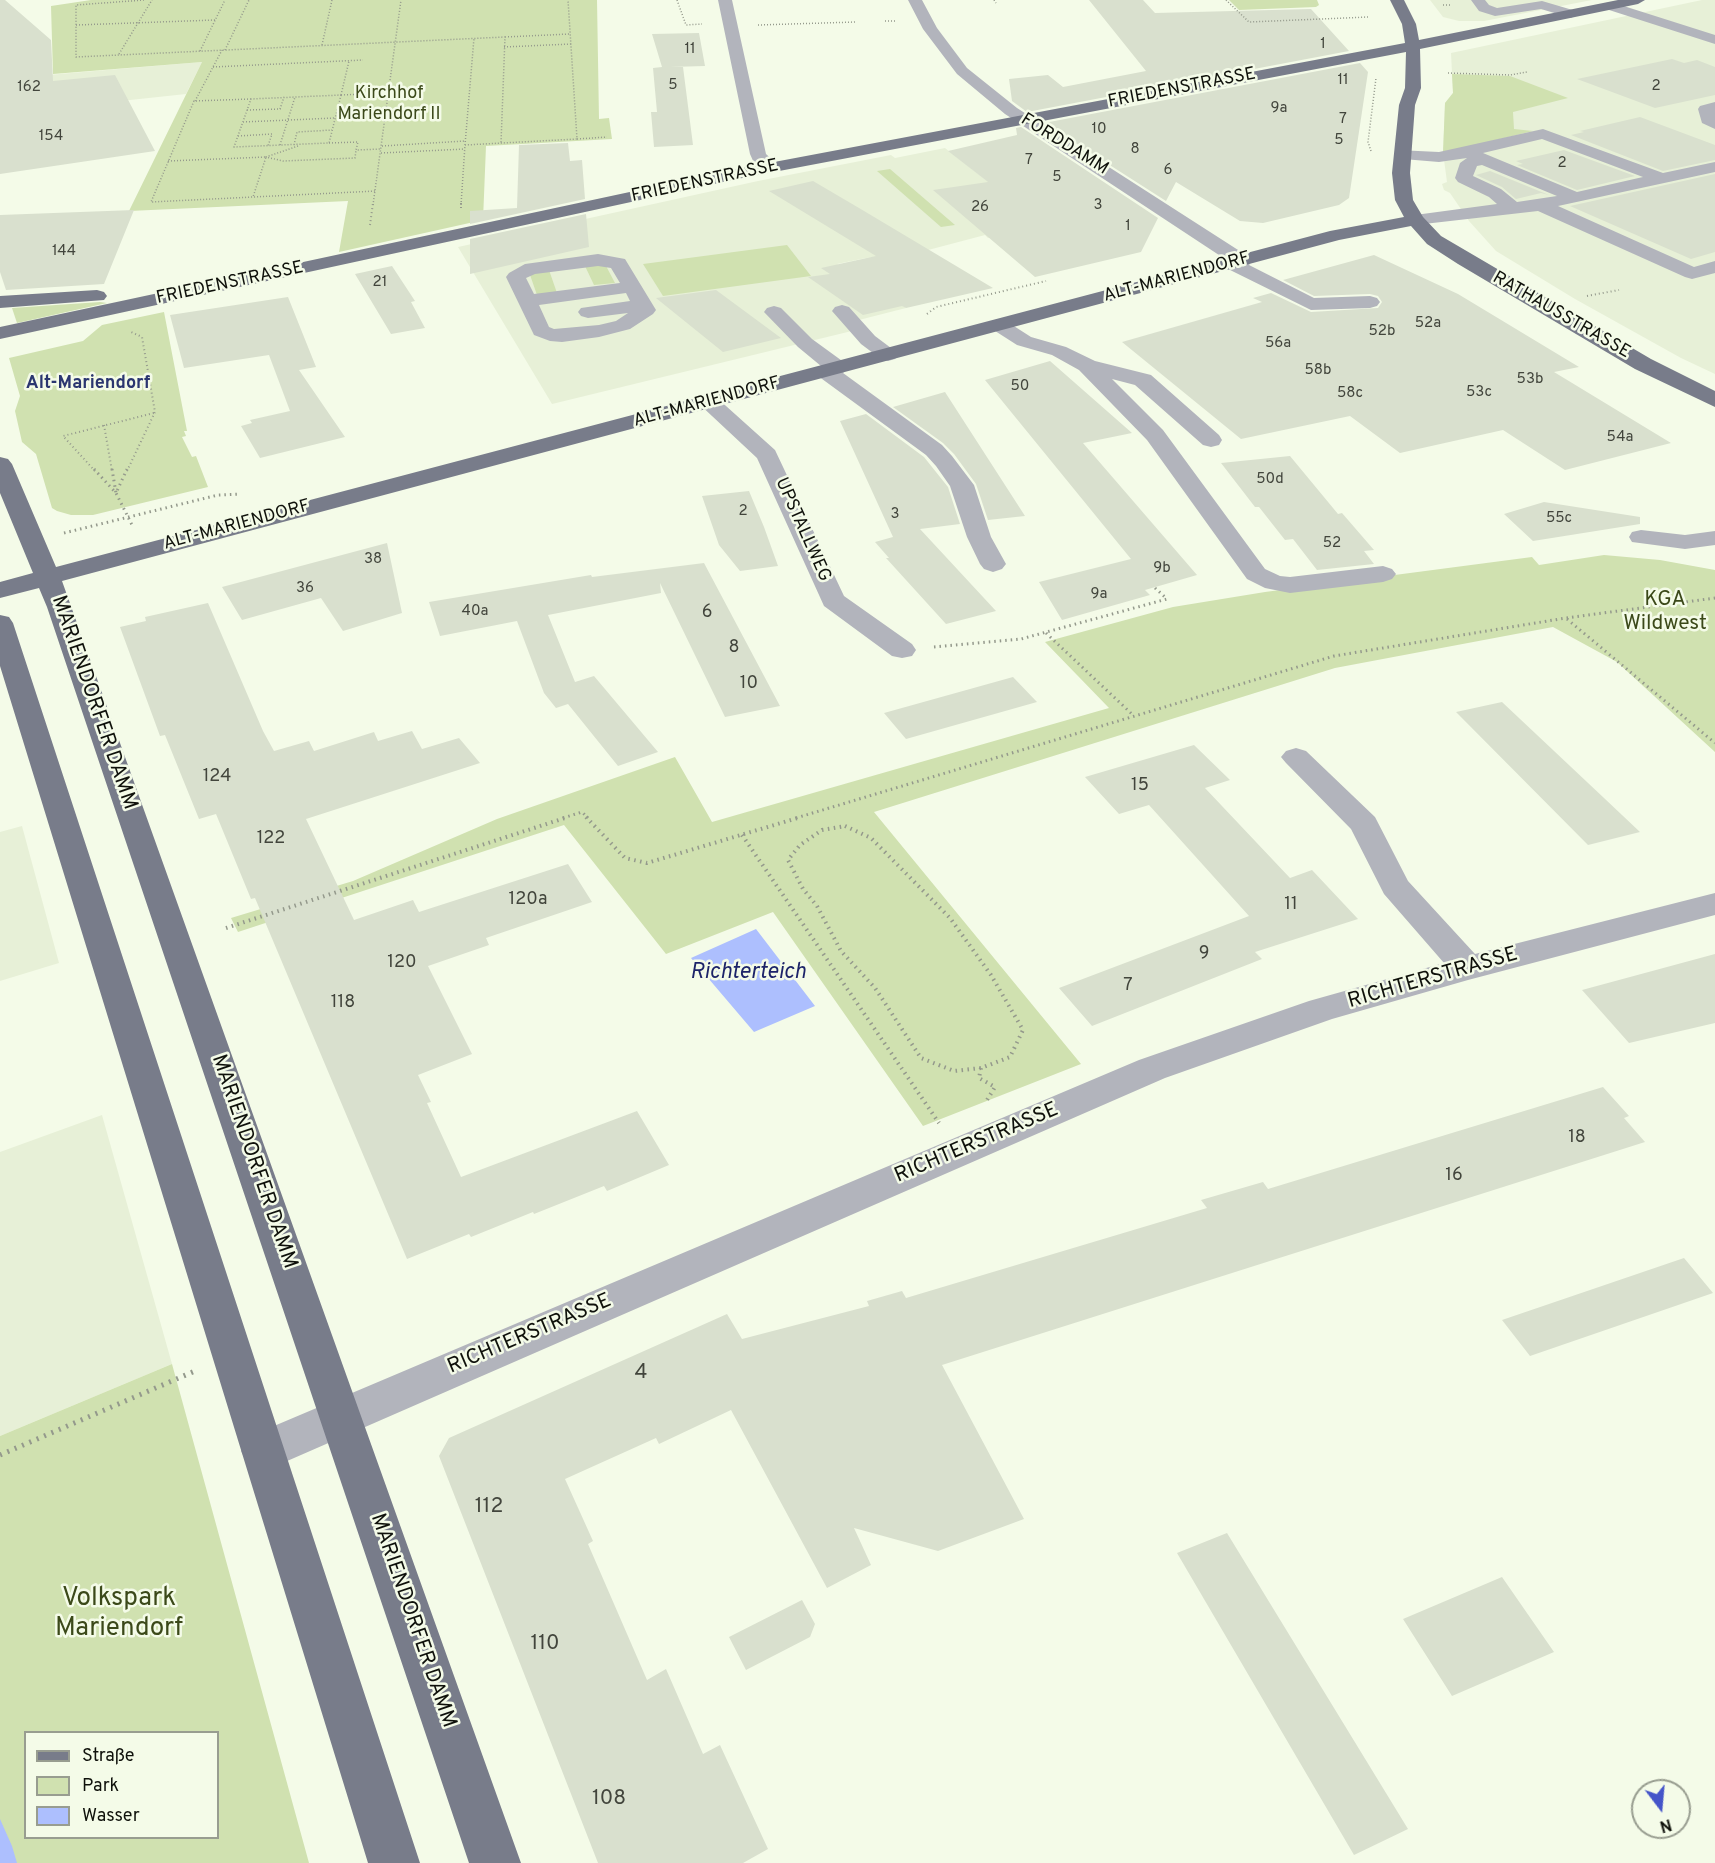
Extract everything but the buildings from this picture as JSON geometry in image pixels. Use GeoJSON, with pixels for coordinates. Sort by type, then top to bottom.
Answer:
{"type":"FeatureCollection","features":[{"type":"Feature","properties":{"kind":"main road"},"geometry":{"type":"LineString","coordinates":[[1397,0],[1409,24],[1413,45],[1413,88],[1407,105],[1401,173],[1403,195],[1415,220]]}},
{"type":"Feature","properties":{"kind":"main road","name":"FRIEDENSTRASSE"},"geometry":{"type":"LineString","coordinates":[[0,333],[772,168],[1638,0]]}},
{"type":"Feature","properties":{"kind":"main road","name":"ALT-MARIENDORF"},"geometry":{"type":"LineString","coordinates":[[0,590],[1337,235],[1415,220]]}},
{"type":"Feature","properties":{"kind":"main road","name":"RATHAUSSTRASSE"},"geometry":{"type":"LineString","coordinates":[[1415,220],[1434,240],[1465,260],[1643,364],[1715,400]]}},
{"type":"Feature","properties":{"kind":"main road"},"geometry":{"type":"LineString","coordinates":[[0,302],[203,290]]}},
{"type":"Feature","properties":{"kind":"main road","name":"MARIENDORFER DAMM"},"geometry":{"type":"LineString","coordinates":[[0,464],[48,576],[495,1863]]}},
{"type":"Feature","properties":{"kind":"main road"},"geometry":{"type":"LineString","coordinates":[[0,623],[394,1863]]}},
{"type":"Feature","properties":{"kind":"street"},"geometry":{"type":"LineString","coordinates":[[725,0],[758,154],[760,159],[772,168]]}},
{"type":"Feature","properties":{"kind":"street","name":"FORDDAMM"},"geometry":{"type":"LineString","coordinates":[[915,0],[930,29],[962,71],[1023,120],[1236,262],[1311,304],[1370,303]]}},
{"type":"Feature","properties":{"kind":"street"},"geometry":{"type":"LineString","coordinates":[[1478,0],[1484,8],[1499,12],[1542,4],[1571,14]]}},
{"type":"Feature","properties":{"kind":"street"},"geometry":{"type":"LineString","coordinates":[[1611,6],[1715,40]]}},
{"type":"Feature","properties":{"kind":"street"},"geometry":{"type":"LineString","coordinates":[[1715,107],[1707,109],[1708,120],[1715,124]]}},
{"type":"Feature","properties":{"kind":"street"},"geometry":{"type":"LineString","coordinates":[[1403,154],[1439,157],[1543,134],[1663,180]]}},
{"type":"Feature","properties":{"kind":"street"},"geometry":{"type":"LineString","coordinates":[[1466,152],[1577,198]]}},
{"type":"Feature","properties":{"kind":"street"},"geometry":{"type":"LineString","coordinates":[[1485,159],[1469,163],[1464,178],[1495,193],[1515,209]]}},
{"type":"Feature","properties":{"kind":"street"},"geometry":{"type":"LineString","coordinates":[[1415,220],[1540,205],[1663,180],[1715,166]]}},
{"type":"Feature","properties":{"kind":"street"},"geometry":{"type":"LineString","coordinates":[[1540,205],[1715,284]]}},
{"type":"Feature","properties":{"kind":"street"},"geometry":{"type":"LineString","coordinates":[[610,261],[618,263],[633,287],[646,310],[623,325],[599,331],[562,336],[550,335],[542,331],[516,277],[519,273],[535,268],[610,261]]}},
{"type":"Feature","properties":{"kind":"street"},"geometry":{"type":"LineString","coordinates":[[562,264],[599,331]]}},
{"type":"Feature","properties":{"kind":"street"},"geometry":{"type":"LineString","coordinates":[[1692,273],[1715,267]]}},
{"type":"Feature","properties":{"kind":"street"},"geometry":{"type":"LineString","coordinates":[[527,301],[633,287]]}},
{"type":"Feature","properties":{"kind":"street"},"geometry":{"type":"LineString","coordinates":[[588,312],[643,305]]}},
{"type":"Feature","properties":{"kind":"street"},"geometry":{"type":"LineString","coordinates":[[842,311],[868,340],[888,355]]}},
{"type":"Feature","properties":{"kind":"street"},"geometry":{"type":"LineString","coordinates":[[774,312],[832,370],[934,450],[944,461],[962,485],[979,537],[993,564]]}},
{"type":"Feature","properties":{"kind":"street"},"geometry":{"type":"LineString","coordinates":[[999,325],[1024,341],[1059,351],[1155,435],[1256,574],[1274,583],[1290,585],[1383,574]]}},
{"type":"Feature","properties":{"kind":"street"},"geometry":{"type":"LineString","coordinates":[[1077,368],[1143,380],[1211,440]]}},
{"type":"Feature","properties":{"kind":"street","name":"UPSTALLWEG"},"geometry":{"type":"LineString","coordinates":[[708,402],[767,454],[833,600],[902,650]]}},
{"type":"Feature","properties":{"kind":"street"},"geometry":{"type":"LineString","coordinates":[[1641,537],[1685,542],[1715,538]]}},
{"type":"Feature","properties":{"kind":"street"},"geometry":{"type":"LineString","coordinates":[[1296,757],[1364,824],[1395,886],[1468,968]]}},
{"type":"Feature","properties":{"kind":"street","name":"RICHTERSTRASSE"},"geometry":{"type":"LineString","coordinates":[[263,1451],[341,1415],[1152,1069],[1321,1010],[1468,968],[1715,904]]}},
{"type":"Feature","properties":{"kind":"path"},"geometry":{"type":"LineString","coordinates":[[144,0],[76,5],[76,57],[570,34]]}},
{"type":"Feature","properties":{"kind":"path"},"geometry":{"type":"LineString","coordinates":[[119,55],[152,0]]}},
{"type":"Feature","properties":{"kind":"path"},"geometry":{"type":"LineString","coordinates":[[200,51],[225,0]]}},
{"type":"Feature","properties":{"kind":"path"},"geometry":{"type":"LineString","coordinates":[[249,0],[224,50],[194,101],[151,202],[376,190]]}},
{"type":"Feature","properties":{"kind":"path"},"geometry":{"type":"LineString","coordinates":[[322,45],[332,0]]}},
{"type":"Feature","properties":{"kind":"path"},"geometry":{"type":"LineString","coordinates":[[369,235],[401,0]]}},
{"type":"Feature","properties":{"kind":"path"},"geometry":{"type":"LineString","coordinates":[[568,0],[577,139]]}},
{"type":"Feature","properties":{"kind":"path"},"geometry":{"type":"LineString","coordinates":[[1226,0],[1249,22],[1368,17]]}},
{"type":"Feature","properties":{"kind":"path"},"geometry":{"type":"LineString","coordinates":[[76,25],[215,20]]}},
{"type":"Feature","properties":{"kind":"path"},"geometry":{"type":"LineString","coordinates":[[781,25],[856,22]]}},
{"type":"Feature","properties":{"kind":"path"},"geometry":{"type":"LineString","coordinates":[[501,143],[505,37]]}},
{"type":"Feature","properties":{"kind":"path"},"geometry":{"type":"LineString","coordinates":[[461,214],[474,38]]}},
{"type":"Feature","properties":{"kind":"path"},"geometry":{"type":"LineString","coordinates":[[504,47],[571,44]]}},
{"type":"Feature","properties":{"kind":"path"},"geometry":{"type":"LineString","coordinates":[[213,68],[363,60]]}},
{"type":"Feature","properties":{"kind":"path"},"geometry":{"type":"LineString","coordinates":[[329,143],[349,61]]}},
{"type":"Feature","properties":{"kind":"path"},"geometry":{"type":"LineString","coordinates":[[1448,73],[1510,75],[1527,72]]}},
{"type":"Feature","properties":{"kind":"path"},"geometry":{"type":"LineString","coordinates":[[194,101],[389,93]]}},
{"type":"Feature","properties":{"kind":"path"},"geometry":{"type":"LineString","coordinates":[[247,110],[280,109],[284,97]]}},
{"type":"Feature","properties":{"kind":"path"},"geometry":{"type":"LineString","coordinates":[[280,145],[295,97]]}},
{"type":"Feature","properties":{"kind":"path"},"geometry":{"type":"LineString","coordinates":[[168,161],[266,157],[283,161],[355,158],[358,142],[234,147],[251,99]]}},
{"type":"Feature","properties":{"kind":"path"},"geometry":{"type":"LineString","coordinates":[[243,122],[335,118]]}},
{"type":"Feature","properties":{"kind":"path"},"geometry":{"type":"LineString","coordinates":[[294,145],[297,132],[332,130]]}},
{"type":"Feature","properties":{"kind":"path"},"geometry":{"type":"LineString","coordinates":[[238,136],[272,134],[268,146]]}},
{"type":"Feature","properties":{"kind":"path"},"geometry":{"type":"LineString","coordinates":[[356,150],[608,137]]}},
{"type":"Feature","properties":{"kind":"path"},"geometry":{"type":"LineString","coordinates":[[266,157],[304,144]]}},
{"type":"Feature","properties":{"kind":"path"},"geometry":{"type":"LineString","coordinates":[[381,153],[465,145]]}},
{"type":"Feature","properties":{"kind":"path"},"geometry":{"type":"LineString","coordinates":[[253,197],[266,157]]}},
{"type":"Feature","properties":{"kind":"path"},"geometry":{"type":"LineString","coordinates":[[1596,294],[1619,290]]}},
{"type":"Feature","properties":{"kind":"path"},"geometry":{"type":"LineString","coordinates":[[116,493],[155,412],[142,337],[123,328]]}},
{"type":"Feature","properties":{"kind":"path"},"geometry":{"type":"LineString","coordinates":[[124,529],[133,527],[116,493],[63,436],[155,412]]}},
{"type":"Feature","properties":{"kind":"path"},"geometry":{"type":"LineString","coordinates":[[104,425],[116,493]]}},
{"type":"Feature","properties":{"kind":"path"},"geometry":{"type":"LineString","coordinates":[[902,650],[1021,639],[1046,633],[1167,599],[1155,588]]}},
{"type":"Feature","properties":{"kind":"path"},"geometry":{"type":"LineString","coordinates":[[226,928],[582,812],[625,858],[646,863],[1334,656],[1566,618],[1715,598]]}},
{"type":"Feature","properties":{"kind":"path"},"geometry":{"type":"LineString","coordinates":[[1566,618],[1715,743]]}},
{"type":"Feature","properties":{"kind":"path"},"geometry":{"type":"LineString","coordinates":[[1046,633],[1135,716]]}},
{"type":"Feature","properties":{"kind":"path"},"geometry":{"type":"LineString","coordinates":[[845,826],[871,838],[950,918],[991,975],[1023,1030],[1010,1057],[981,1068],[954,1071],[921,1058],[875,988],[841,951],[817,906],[803,889],[788,860],[800,845],[822,830],[845,826]]}},
{"type":"Feature","properties":{"kind":"path"},"geometry":{"type":"LineString","coordinates":[[742,835],[941,1126]]}},
{"type":"Feature","properties":{"kind":"path"},"geometry":{"type":"LineString","coordinates":[[981,1068],[979,1078],[995,1087],[986,1102]]}},
{"type":"Feature","properties":{"kind":"path"},"geometry":{"type":"LineString","coordinates":[[0,1455],[232,1355]]}},
{"type":"Feature","properties":{"kind":"shaded area"},"geometry":{"type":"Polygon","coordinates":[[[1430,0],[1592,0],[1484,21],[1459,21],[1443,17],[1430,0]]]}},
{"type":"Feature","properties":{"kind":"shaded area"},"geometry":{"type":"Polygon","coordinates":[[[1702,0],[1715,0],[1715,374],[1681,358],[1575,299],[1496,251],[1469,221],[1450,193],[1444,190],[1442,184],[1447,182],[1443,152],[1445,103],[1453,93],[1451,53],[1702,0]]]}},
{"type":"Feature","properties":{"kind":"shaded area"},"geometry":{"type":"Polygon","coordinates":[[[202,62],[186,94],[0,114],[0,79],[202,62]]]}},
{"type":"Feature","properties":{"kind":"shaded area"},"geometry":{"type":"Polygon","coordinates":[[[945,148],[1046,227],[988,238],[985,235],[913,254],[866,258],[837,264],[906,308],[855,321],[860,329],[552,404],[458,247],[758,181],[891,155],[895,158],[945,148]]]}},
{"type":"Feature","properties":{"kind":"shaded area"},"geometry":{"type":"Polygon","coordinates":[[[22,826],[59,963],[0,981],[0,832],[22,826]]]}},
{"type":"Feature","properties":{"kind":"shaded area"},"geometry":{"type":"Polygon","coordinates":[[[102,1115],[172,1364],[0,1436],[0,1152],[102,1115]]]}},
{"type":"Feature","properties":{"kind":"green space","name":"Kirchhof Mariendorf II"},"geometry":{"type":"Polygon","coordinates":[[[91,0],[597,0],[599,119],[609,118],[612,139],[486,146],[483,220],[339,252],[348,201],[129,211],[202,62],[53,74],[51,6],[91,0]]]}},
{"type":"Feature","properties":{"kind":"green space"},"geometry":{"type":"Polygon","coordinates":[[[1229,0],[1317,0],[1319,5],[1316,7],[1239,10],[1229,0]]]}},
{"type":"Feature","properties":{"kind":"green space"},"geometry":{"type":"Polygon","coordinates":[[[1452,74],[1510,76],[1568,98],[1513,112],[1514,129],[1533,131],[1443,153],[1445,103],[1453,93],[1452,74]]]}},
{"type":"Feature","properties":{"kind":"green space"},"geometry":{"type":"Polygon","coordinates":[[[890,169],[955,225],[941,227],[877,171],[890,169]]]}},
{"type":"Feature","properties":{"kind":"green space"},"geometry":{"type":"Polygon","coordinates":[[[787,245],[811,276],[663,296],[643,264],[787,245]]]}},
{"type":"Feature","properties":{"kind":"green space"},"geometry":{"type":"Polygon","coordinates":[[[605,264],[615,283],[594,285],[585,266],[605,264]]]}},
{"type":"Feature","properties":{"kind":"green space"},"geometry":{"type":"Polygon","coordinates":[[[549,270],[557,293],[537,295],[529,272],[549,270]]]}},
{"type":"Feature","properties":{"kind":"green space"},"geometry":{"type":"Polygon","coordinates":[[[107,303],[17,323],[12,308],[107,303]]]}},
{"type":"Feature","properties":{"kind":"green space"},"geometry":{"type":"Polygon","coordinates":[[[164,312],[187,431],[184,431],[186,436],[182,437],[192,457],[196,456],[208,487],[93,515],[71,515],[57,511],[52,508],[36,454],[22,442],[15,411],[20,396],[9,358],[83,341],[102,325],[164,312]]]}},
{"type":"Feature","properties":{"kind":"green space","name":"KGA Wildwest"},"geometry":{"type":"Polygon","coordinates":[[[1604,555],[1660,560],[1715,570],[1715,752],[1617,662],[1553,627],[1335,668],[874,812],[1081,1064],[923,1126],[773,912],[666,954],[564,825],[238,932],[231,918],[353,881],[497,819],[675,757],[712,822],[1109,708],[1045,642],[1173,607],[1265,592],[1532,557],[1539,565],[1604,555]]]}},
{"type":"Feature","properties":{"kind":"green space","name":"Volkspark Mariendorf"},"geometry":{"type":"Polygon","coordinates":[[[172,1364],[309,1863],[0,1863],[0,1436],[172,1364]]]}},
{"type":"Feature","properties":{"kind":"water","name":"Richterteich"},"geometry":{"type":"Polygon","coordinates":[[[756,929],[815,1006],[754,1032],[691,958],[756,929]]]}},
{"type":"Feature","properties":{"kind":"water"},"geometry":{"type":"Polygon","coordinates":[[[0,1819],[12,1846],[17,1863],[0,1863],[0,1819]]]}},
{"type":"Feature","properties":{"kind":"district","name":"Alt-Mariendorf"},"geometry":{"type":"Point","coordinates":[88,384]}}]}
